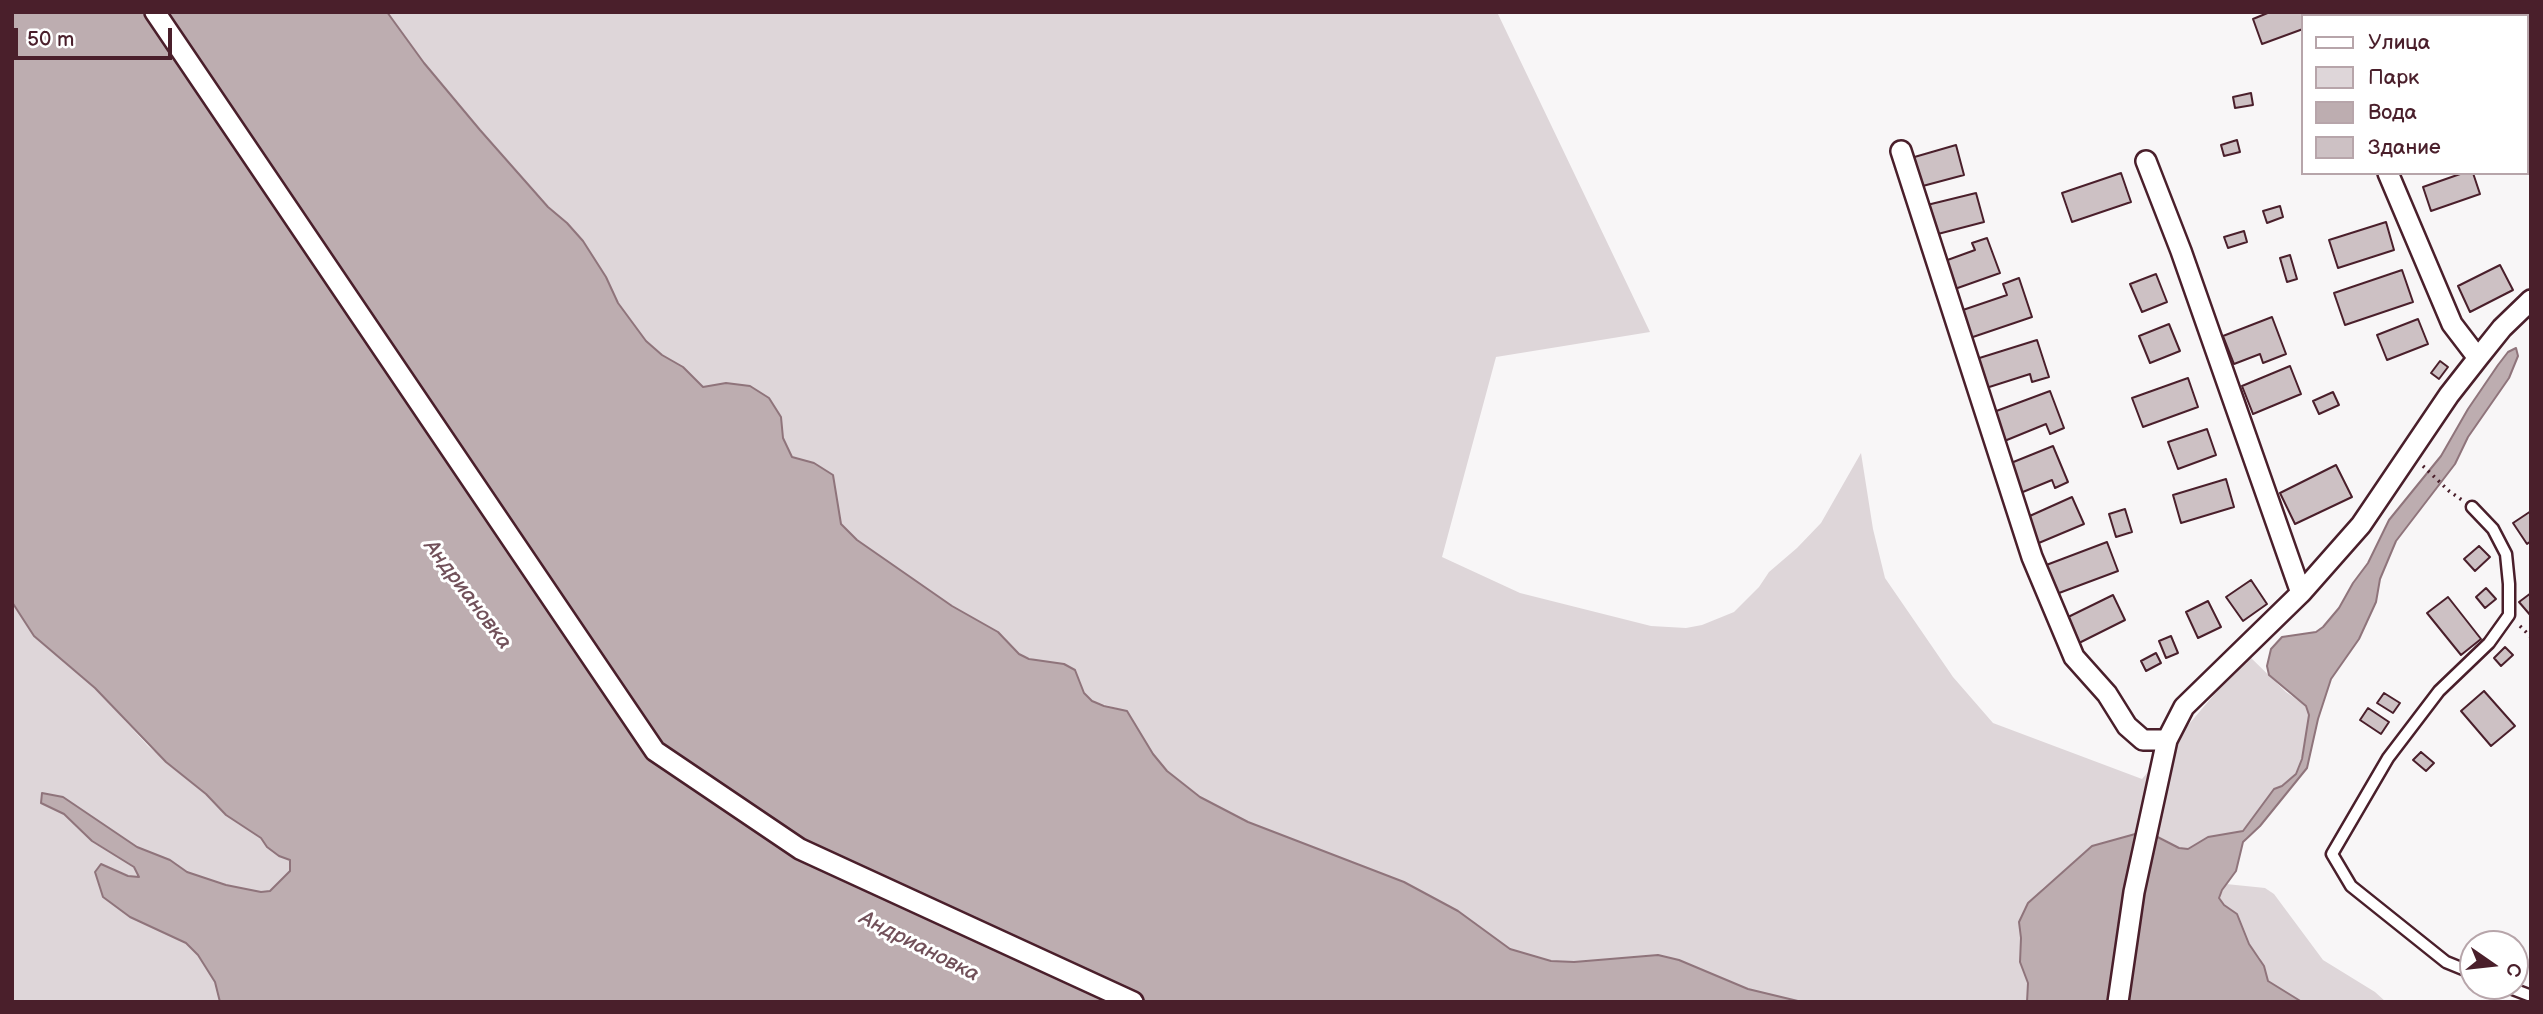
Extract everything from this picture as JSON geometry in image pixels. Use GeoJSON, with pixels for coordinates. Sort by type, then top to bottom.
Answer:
{"type":"FeatureCollection","features":[{"type":"Feature","properties":{"kind":"street"},"geometry":{"type":"LineString","coordinates":[[155,12],[655,751],[800,849],[1133,1002]]}},
{"type":"Feature","properties":{"kind":"street"},"geometry":{"type":"LineString","coordinates":[[1901,151],[2032,557],[2074,657],[2108,694],[2127,726],[2143,740],[2167,740]]}},
{"type":"Feature","properties":{"kind":"street"},"geometry":{"type":"LineString","coordinates":[[2146,161],[2186,264],[2301,593]]}},
{"type":"Feature","properties":{"kind":"street"},"geometry":{"type":"LineString","coordinates":[[2389,175],[2452,324],[2478,358]]}},
{"type":"Feature","properties":{"kind":"street"},"geometry":{"type":"LineString","coordinates":[[2118,1002],[2134,892],[2167,740],[2184,707],[2301,593],[2361,524],[2449,395],[2502,328],[2531,300]]}},
{"type":"Feature","properties":{"kind":"lane"},"geometry":{"type":"LineString","coordinates":[[2459,967],[2446,962],[2351,887],[2332,854],[2388,758],[2439,691],[2489,643],[2508,615],[2507,554],[2493,529],[2472,507]]}},
{"type":"Feature","properties":{"kind":"path"},"geometry":{"type":"LineString","coordinates":[[2423,466],[2449,491]]}},
{"type":"Feature","properties":{"kind":"green space"},"geometry":{"type":"Polygon","coordinates":[[[387,12],[1497,12],[1650,332],[1496,357],[1442,557],[1520,593],[1651,626],[1686,628],[1702,625],[1734,612],[1759,587],[1769,572],[1821,523],[1861,453],[1873,529],[1885,578],[1953,677],[1993,723],[2142,779],[2248,655],[2286,692],[2306,706],[2309,715],[2300,767],[2282,786],[2274,789],[2243,831],[2208,837],[2188,849],[2179,848],[2155,834],[2132,835],[2092,846],[2042,889],[2019,922],[2020,962],[2028,983],[2027,1002],[1802,1002],[1748,989],[1679,960],[1658,955],[1574,962],[1551,961],[1510,949],[1458,911],[1404,882],[1248,822],[1211,804],[1167,771],[1153,754],[1127,711],[1092,701],[1084,693],[1080,681],[1052,662],[1041,662],[1019,654],[998,632],[952,606],[857,540],[841,524],[836,501],[814,463],[792,457],[783,438],[781,417],[769,398],[750,386],[726,383],[703,387],[683,367],[662,355],[646,341],[618,303],[606,277],[583,241],[548,207],[480,130],[424,63],[387,12]]]}},
{"type":"Feature","properties":{"kind":"green space"},"geometry":{"type":"Polygon","coordinates":[[[12,602],[34,636],[95,688],[148,746],[206,794],[226,815],[261,838],[279,856],[290,860],[290,871],[271,891],[261,892],[226,885],[187,872],[170,860],[137,847],[63,797],[63,814],[92,841],[134,867],[140,877],[128,876],[101,864],[95,872],[103,897],[130,917],[186,943],[198,955],[215,982],[220,1002],[12,1002],[12,602]]]}},
{"type":"Feature","properties":{"kind":"green space"},"geometry":{"type":"Polygon","coordinates":[[[2226,884],[2265,888],[2274,894],[2323,960],[2375,992],[2386,1002],[2302,1002],[2278,989],[2268,980],[2260,958],[2249,944],[2231,909],[2219,898],[2226,884]]]}},
{"type":"Feature","properties":{"kind":"water","name":"Андриановка"},"geometry":{"type":"Polygon","coordinates":[[[12,12],[387,12],[424,63],[480,130],[548,207],[583,241],[606,277],[618,303],[646,341],[662,355],[683,367],[703,387],[726,383],[750,386],[769,398],[781,417],[783,438],[792,457],[814,463],[833,475],[841,524],[857,540],[952,606],[998,632],[1019,654],[1029,659],[1064,664],[1075,670],[1084,693],[1092,701],[1127,711],[1153,754],[1167,771],[1200,797],[1248,822],[1404,882],[1458,911],[1510,949],[1551,961],[1574,962],[1658,955],[1679,960],[1748,989],[1802,1002],[220,1002],[215,982],[198,955],[186,943],[130,917],[103,897],[95,872],[101,864],[128,876],[139,877],[134,867],[92,841],[64,814],[41,803],[42,793],[63,797],[137,847],[170,860],[187,872],[226,885],[261,892],[270,891],[290,871],[290,860],[279,856],[267,847],[261,838],[226,815],[206,794],[166,762],[95,688],[34,636],[12,602],[12,12]]]}},
{"type":"Feature","properties":{"kind":"water"},"geometry":{"type":"Polygon","coordinates":[[[2516,348],[2518,356],[2509,378],[2468,437],[2455,464],[2396,541],[2380,579],[2376,602],[2359,639],[2331,679],[2318,719],[2307,768],[2260,826],[2243,842],[2236,871],[2219,898],[2237,914],[2249,944],[2264,966],[2268,981],[2302,1002],[2027,1002],[2028,983],[2020,962],[2019,922],[2028,903],[2092,846],[2146,831],[2179,848],[2188,849],[2208,837],[2243,831],[2274,789],[2296,774],[2302,759],[2309,715],[2306,706],[2269,675],[2267,666],[2271,649],[2282,637],[2316,632],[2339,608],[2368,563],[2389,520],[2441,456],[2498,365],[2508,352],[2516,348]]]}},
{"type":"Feature","properties":{"kind":"building"},"geometry":{"type":"Polygon","coordinates":[[[2270,12],[2306,14],[2302,14],[2302,29],[2262,44],[2253,19],[2270,12]]]}},
{"type":"Feature","properties":{"kind":"building"},"geometry":{"type":"Polygon","coordinates":[[[2423,12],[2424,14],[2388,14],[2423,12]]]}},
{"type":"Feature","properties":{"kind":"building"},"geometry":{"type":"Polygon","coordinates":[[[2251,93],[2253,105],[2235,108],[2233,97],[2251,93]]]}},
{"type":"Feature","properties":{"kind":"building"},"geometry":{"type":"Polygon","coordinates":[[[2237,140],[2240,152],[2224,156],[2221,145],[2237,140]]]}},
{"type":"Feature","properties":{"kind":"building"},"geometry":{"type":"Polygon","coordinates":[[[1956,145],[1964,175],[1919,187],[1911,158],[1956,145]]]}},
{"type":"Feature","properties":{"kind":"building"},"geometry":{"type":"Polygon","coordinates":[[[2121,173],[2131,202],[2072,222],[2062,193],[2121,173]]]}},
{"type":"Feature","properties":{"kind":"building"},"geometry":{"type":"Polygon","coordinates":[[[2457,175],[2474,175],[2480,194],[2431,211],[2423,187],[2457,175]]]}},
{"type":"Feature","properties":{"kind":"building"},"geometry":{"type":"Polygon","coordinates":[[[1976,193],[1984,222],[1934,235],[1927,205],[1976,193]]]}},
{"type":"Feature","properties":{"kind":"building"},"geometry":{"type":"Polygon","coordinates":[[[2280,206],[2283,217],[2267,223],[2263,211],[2280,206]]]}},
{"type":"Feature","properties":{"kind":"building"},"geometry":{"type":"Polygon","coordinates":[[[2386,222],[2394,250],[2338,268],[2329,240],[2386,222]]]}},
{"type":"Feature","properties":{"kind":"building"},"geometry":{"type":"Polygon","coordinates":[[[2244,231],[2247,242],[2228,248],[2224,237],[2244,231]]]}},
{"type":"Feature","properties":{"kind":"building"},"geometry":{"type":"Polygon","coordinates":[[[1987,238],[2000,273],[1952,290],[1942,262],[1975,250],[1972,243],[1987,238]]]}},
{"type":"Feature","properties":{"kind":"building"},"geometry":{"type":"Polygon","coordinates":[[[2290,255],[2297,279],[2287,282],[2280,258],[2290,255]]]}},
{"type":"Feature","properties":{"kind":"building"},"geometry":{"type":"Polygon","coordinates":[[[2500,265],[2513,290],[2470,312],[2458,286],[2500,265]]]}},
{"type":"Feature","properties":{"kind":"building"},"geometry":{"type":"Polygon","coordinates":[[[2402,270],[2413,302],[2345,325],[2334,293],[2402,270]]]}},
{"type":"Feature","properties":{"kind":"building"},"geometry":{"type":"Polygon","coordinates":[[[2156,274],[2167,302],[2142,312],[2130,284],[2156,274]]]}},
{"type":"Feature","properties":{"kind":"building"},"geometry":{"type":"Polygon","coordinates":[[[2019,278],[2032,317],[1967,339],[1957,312],[2007,295],[2003,284],[2019,278]]]}},
{"type":"Feature","properties":{"kind":"building"},"geometry":{"type":"Polygon","coordinates":[[[2272,317],[2286,354],[2263,363],[2260,354],[2234,364],[2223,336],[2272,317]]]}},
{"type":"Feature","properties":{"kind":"building"},"geometry":{"type":"Polygon","coordinates":[[[2418,319],[2428,344],[2387,360],[2377,335],[2418,319]]]}},
{"type":"Feature","properties":{"kind":"building"},"geometry":{"type":"Polygon","coordinates":[[[2169,324],[2180,351],[2150,363],[2139,336],[2169,324]]]}},
{"type":"Feature","properties":{"kind":"building"},"geometry":{"type":"Polygon","coordinates":[[[2037,340],[2049,377],[2032,382],[2030,374],[1983,389],[1973,360],[2037,340]]]}},
{"type":"Feature","properties":{"kind":"building"},"geometry":{"type":"Polygon","coordinates":[[[2440,361],[2448,367],[2439,379],[2431,373],[2440,361]]]}},
{"type":"Feature","properties":{"kind":"building"},"geometry":{"type":"Polygon","coordinates":[[[2290,366],[2301,394],[2253,414],[2242,386],[2290,366]]]}},
{"type":"Feature","properties":{"kind":"building"},"geometry":{"type":"Polygon","coordinates":[[[2188,378],[2198,407],[2143,427],[2132,398],[2188,378]]]}},
{"type":"Feature","properties":{"kind":"building"},"geometry":{"type":"Polygon","coordinates":[[[2050,391],[2064,428],[2050,434],[2046,424],[2002,442],[1991,413],[2050,391]]]}},
{"type":"Feature","properties":{"kind":"building"},"geometry":{"type":"Polygon","coordinates":[[[2333,392],[2339,405],[2319,414],[2313,401],[2333,392]]]}},
{"type":"Feature","properties":{"kind":"building"},"geometry":{"type":"Polygon","coordinates":[[[2207,429],[2216,455],[2178,469],[2168,442],[2207,429]]]}},
{"type":"Feature","properties":{"kind":"building"},"geometry":{"type":"Polygon","coordinates":[[[2053,446],[2068,482],[2055,488],[2052,480],[2018,494],[2006,465],[2053,446]]]}},
{"type":"Feature","properties":{"kind":"building"},"geometry":{"type":"Polygon","coordinates":[[[2336,465],[2352,497],[2295,524],[2280,493],[2336,465]]]}},
{"type":"Feature","properties":{"kind":"building"},"geometry":{"type":"Polygon","coordinates":[[[2226,479],[2234,507],[2181,523],[2173,495],[2226,479]]]}},
{"type":"Feature","properties":{"kind":"building"},"geometry":{"type":"Polygon","coordinates":[[[2072,497],[2084,524],[2034,545],[2023,519],[2072,497]]]}},
{"type":"Feature","properties":{"kind":"building"},"geometry":{"type":"Polygon","coordinates":[[[2125,509],[2132,532],[2116,537],[2109,514],[2125,509]]]}},
{"type":"Feature","properties":{"kind":"building"},"geometry":{"type":"Polygon","coordinates":[[[2531,511],[2531,541],[2527,544],[2513,523],[2531,511]]]}},
{"type":"Feature","properties":{"kind":"building"},"geometry":{"type":"Polygon","coordinates":[[[2107,542],[2118,571],[2051,596],[2041,567],[2107,542]]]}},
{"type":"Feature","properties":{"kind":"building"},"geometry":{"type":"Polygon","coordinates":[[[2479,546],[2490,557],[2475,571],[2464,559],[2479,546]]]}},
{"type":"Feature","properties":{"kind":"building"},"geometry":{"type":"Polygon","coordinates":[[[2251,580],[2267,604],[2243,621],[2226,597],[2251,580]]]}},
{"type":"Feature","properties":{"kind":"building"},"geometry":{"type":"Polygon","coordinates":[[[2486,588],[2496,599],[2485,608],[2476,597],[2486,588]]]}},
{"type":"Feature","properties":{"kind":"building"},"geometry":{"type":"Polygon","coordinates":[[[2531,593],[2531,616],[2519,602],[2531,593]]]}},
{"type":"Feature","properties":{"kind":"building"},"geometry":{"type":"Polygon","coordinates":[[[2113,595],[2125,620],[2075,645],[2062,620],[2113,595]]]}},
{"type":"Feature","properties":{"kind":"building"},"geometry":{"type":"Polygon","coordinates":[[[2448,597],[2481,639],[2461,655],[2427,613],[2448,597]]]}},
{"type":"Feature","properties":{"kind":"building"},"geometry":{"type":"Polygon","coordinates":[[[2208,601],[2221,627],[2198,638],[2186,612],[2208,601]]]}},
{"type":"Feature","properties":{"kind":"building"},"geometry":{"type":"Polygon","coordinates":[[[2171,636],[2178,653],[2166,658],[2159,641],[2171,636]]]}},
{"type":"Feature","properties":{"kind":"building"},"geometry":{"type":"Polygon","coordinates":[[[2505,647],[2513,655],[2501,666],[2494,658],[2505,647]]]}},
{"type":"Feature","properties":{"kind":"building"},"geometry":{"type":"Polygon","coordinates":[[[2156,653],[2161,663],[2146,671],[2141,661],[2156,653]]]}},
{"type":"Feature","properties":{"kind":"building"},"geometry":{"type":"Polygon","coordinates":[[[2484,691],[2515,726],[2491,746],[2461,711],[2484,691]]]}},
{"type":"Feature","properties":{"kind":"building"},"geometry":{"type":"Polygon","coordinates":[[[2384,693],[2400,703],[2393,713],[2377,703],[2384,693]]]}},
{"type":"Feature","properties":{"kind":"building"},"geometry":{"type":"Polygon","coordinates":[[[2368,708],[2389,722],[2381,734],[2360,720],[2368,708]]]}},
{"type":"Feature","properties":{"kind":"building"},"geometry":{"type":"Polygon","coordinates":[[[2421,752],[2434,763],[2426,771],[2413,760],[2421,752]]]}}]}
